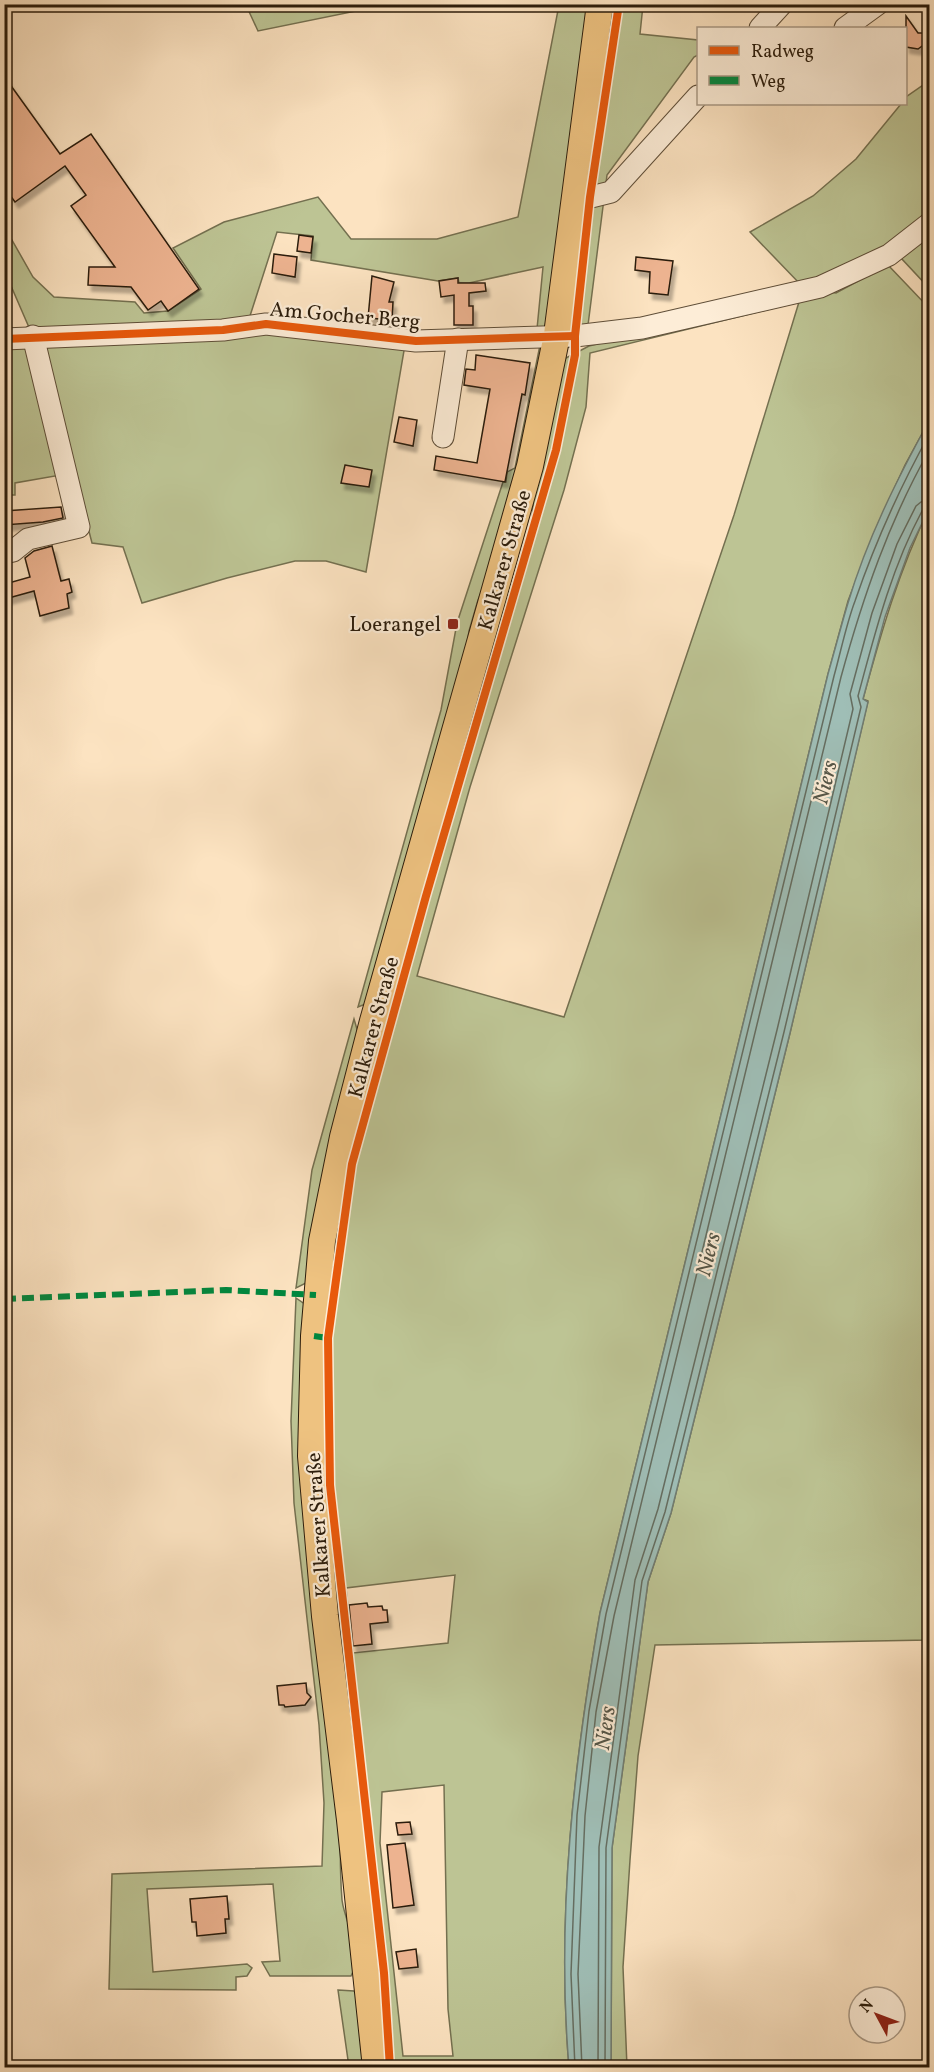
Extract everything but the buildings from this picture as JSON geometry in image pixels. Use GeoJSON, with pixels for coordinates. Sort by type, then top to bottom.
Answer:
{"type":"FeatureCollection","features":[{"type":"Feature","properties":{"kind":"main road","name":"Kalkarer Straße"},"geometry":{"type":"LineString","coordinates":[[376,2067],[324,1605],[311,1456],[317,1284],[322,1242],[343,1137],[373,1021],[530,466],[557,335],[600,4]]}},
{"type":"Feature","properties":{"kind":"street"},"geometry":{"type":"LineString","coordinates":[[761,27],[782,4]]}},
{"type":"Feature","properties":{"kind":"street"},"geometry":{"type":"LineString","coordinates":[[846,27],[878,4]]}},
{"type":"Feature","properties":{"kind":"street"},"geometry":{"type":"LineString","coordinates":[[575,201],[611,192],[697,98]]}},
{"type":"Feature","properties":{"kind":"street","name":"Am Gocher Berg"},"geometry":{"type":"LineString","coordinates":[[4,339],[33,336],[223,330],[266,324],[416,341],[575,336],[642,328],[820,287],[889,255],[930,223]]}},
{"type":"Feature","properties":{"kind":"street"},"geometry":{"type":"LineString","coordinates":[[4,553],[13,551],[28,539],[79,527],[33,336]]}},
{"type":"Feature","properties":{"kind":"street"},"geometry":{"type":"LineString","coordinates":[[443,437],[458,339]]}},
{"type":"Feature","properties":{"kind":"green space"},"geometry":{"type":"Polygon","coordinates":[[[246,5],[365,5],[366,9],[258,31],[246,5]]]}},
{"type":"Feature","properties":{"kind":"green space"},"geometry":{"type":"Polygon","coordinates":[[[559,5],[591,5],[545,328],[537,329],[543,267],[469,283],[459,283],[458,278],[438,281],[311,260],[313,236],[277,232],[249,319],[31,332],[5,272],[4,226],[33,277],[54,297],[135,302],[144,313],[168,311],[201,289],[173,248],[224,222],[318,197],[351,239],[437,239],[518,217],[559,5]]]}},
{"type":"Feature","properties":{"kind":"green space"},"geometry":{"type":"Polygon","coordinates":[[[611,5],[643,5],[640,34],[697,40],[697,56],[607,175],[587,333],[568,325],[611,5]]]}},
{"type":"Feature","properties":{"kind":"green space"},"geometry":{"type":"Polygon","coordinates":[[[929,81],[929,210],[890,244],[830,275],[800,284],[750,232],[813,196],[856,159],[900,105],[907,105],[907,96],[929,81]]]}},
{"type":"Feature","properties":{"kind":"green space"},"geometry":{"type":"Polygon","coordinates":[[[929,234],[929,288],[901,258],[929,234]]]}},
{"type":"Feature","properties":{"kind":"green space"},"geometry":{"type":"Polygon","coordinates":[[[888,265],[929,308],[929,421],[905,465],[874,533],[848,601],[828,674],[600,1613],[575,1782],[566,1896],[566,2010],[569,2067],[385,2068],[361,1823],[363,1778],[359,1737],[346,1701],[322,1459],[329,1271],[343,1179],[370,1075],[502,612],[517,578],[531,530],[534,493],[562,360],[589,346],[727,311],[821,291],[836,293],[888,265]],[[799,302],[590,353],[586,407],[564,490],[470,787],[417,976],[564,1017],[734,515],[799,302]],[[455,1575],[346,1588],[353,1653],[448,1643],[455,1575]],[[444,1785],[382,1792],[380,1843],[403,2056],[453,2056],[448,2009],[444,1785]]]}},
{"type":"Feature","properties":{"kind":"green space"},"geometry":{"type":"Polygon","coordinates":[[[268,330],[405,345],[366,572],[326,561],[295,561],[142,603],[123,547],[92,543],[40,340],[268,330]]]}},
{"type":"Feature","properties":{"kind":"green space"},"geometry":{"type":"Polygon","coordinates":[[[29,341],[61,475],[15,483],[15,495],[5,495],[5,342],[29,341]]]}},
{"type":"Feature","properties":{"kind":"green space"},"geometry":{"type":"Polygon","coordinates":[[[540,345],[544,355],[497,555],[478,600],[469,631],[462,678],[368,1003],[358,1007],[441,710],[457,623],[503,482],[506,482],[507,472],[515,468],[540,345]]]}},
{"type":"Feature","properties":{"kind":"green space"},"geometry":{"type":"Polygon","coordinates":[[[929,509],[929,1640],[655,1645],[638,1756],[630,1860],[623,1967],[627,2067],[611,2068],[612,1848],[648,1582],[671,1513],[790,1033],[868,701],[863,699],[900,579],[929,509]]]}},
{"type":"Feature","properties":{"kind":"green space"},"geometry":{"type":"Polygon","coordinates":[[[354,1019],[359,1036],[308,1282],[296,1288],[312,1170],[354,1019]]]}},
{"type":"Feature","properties":{"kind":"green space"},"geometry":{"type":"Polygon","coordinates":[[[296,1298],[306,1305],[341,1822],[342,1900],[355,1948],[355,1967],[351,1976],[270,1976],[262,1962],[280,1961],[273,1884],[147,1889],[153,1972],[247,1964],[252,1968],[247,1976],[236,1977],[236,1990],[109,1989],[112,1874],[322,1866],[324,1803],[319,1725],[294,1503],[291,1421],[296,1298]]]}},
{"type":"Feature","properties":{"kind":"green space"},"geometry":{"type":"Polygon","coordinates":[[[338,1990],[354,1991],[360,1999],[365,2067],[349,2067],[338,1990]]]}},
{"type":"Feature","properties":{"kind":"water","name":"Niers"},"geometry":{"type":"Polygon","coordinates":[[[929,421],[929,509],[910,548],[885,617],[863,699],[868,702],[790,1033],[671,1513],[648,1582],[612,1848],[611,2067],[569,2067],[565,1953],[566,1896],[575,1782],[600,1613],[828,674],[864,556],[894,487],[929,421]]]}},
{"type":"Feature","properties":{"kind":"marked path"},"geometry":{"type":"LineString","coordinates":[[4,1299],[226,1290],[316,1295]]}},
{"type":"Feature","properties":{"kind":"marked path"},"geometry":{"type":"LineString","coordinates":[[314,1336],[328,1338]]}},
{"type":"Feature","properties":{"kind":"cycle path"},"geometry":{"type":"LineString","coordinates":[[390,2068],[384,1973],[330,1485],[328,1338],[352,1164],[426,896],[556,450],[575,355],[590,197],[619,4]]}},
{"type":"Feature","properties":{"kind":"cycle path"},"geometry":{"type":"LineString","coordinates":[[4,339],[223,330],[266,324],[416,341],[575,336]]}},
{"type":"Feature","properties":{"kind":"place","name":"Loerangel"},"geometry":{"type":"Point","coordinates":[453,624]}}]}
